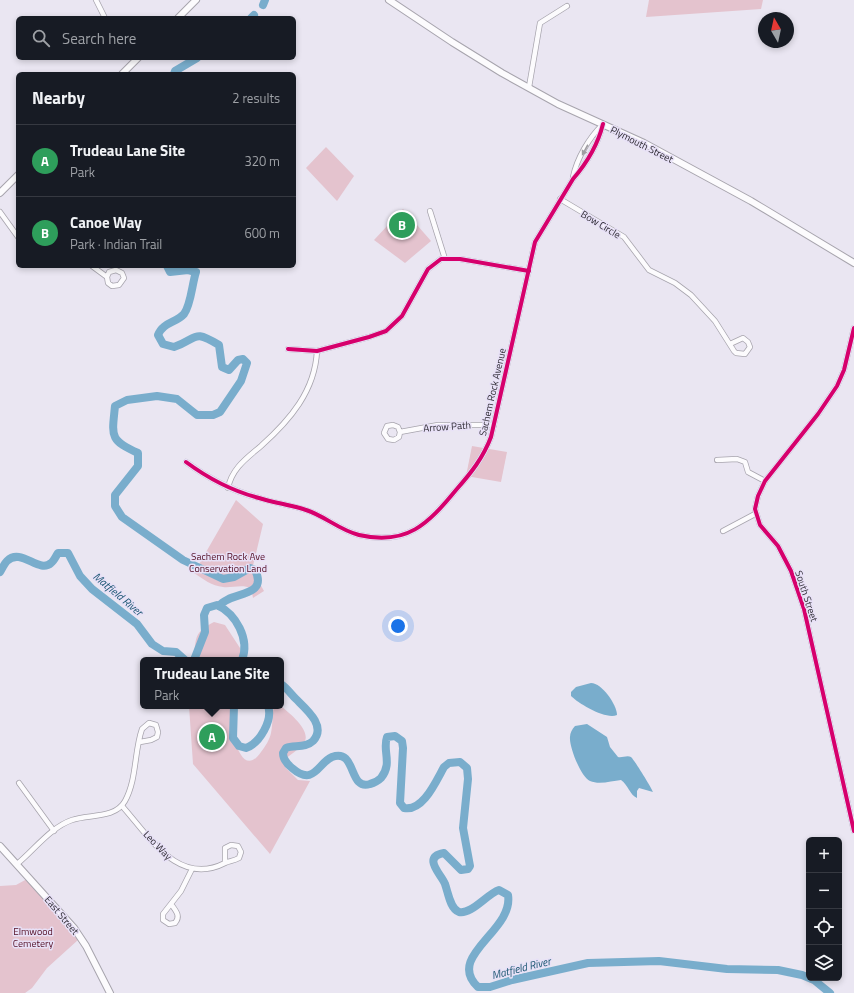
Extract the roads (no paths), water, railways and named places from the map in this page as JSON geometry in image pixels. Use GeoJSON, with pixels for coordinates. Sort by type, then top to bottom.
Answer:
{"type":"FeatureCollection","features":[{"type":"Feature","properties":{"kind":"main road"},"geometry":{"type":"LineString","coordinates":[[180,16],[196,0]]}},
{"type":"Feature","properties":{"kind":"main road","name":"Plymouth Street"},"geometry":{"type":"LineString","coordinates":[[389,0],[452,42],[558,104],[656,150],[757,204],[854,263]]}},
{"type":"Feature","properties":{"kind":"main road"},"geometry":{"type":"LineString","coordinates":[[124,72],[136,60]]}},
{"type":"Feature","properties":{"kind":"main road"},"geometry":{"type":"LineString","coordinates":[[0,193],[16,177]]}},
{"type":"Feature","properties":{"kind":"main road","name":"East Street"},"geometry":{"type":"LineString","coordinates":[[0,846],[18,864],[79,934],[110,993]]}},
{"type":"Feature","properties":{"kind":"street"},"geometry":{"type":"LineString","coordinates":[[96,0],[104,16]]}},
{"type":"Feature","properties":{"kind":"street"},"geometry":{"type":"LineString","coordinates":[[529,87],[540,23],[567,6]]}},
{"type":"Feature","properties":{"kind":"street","name":"Sachem Rock Avenue"},"geometry":{"type":"LineString","coordinates":[[186,462],[210,479],[228,488],[311,512],[354,533],[376,537],[397,536],[417,529],[429,521],[439,511],[480,460],[489,442],[528,271],[538,236],[573,179],[581,170],[600,136],[603,124]]}},
{"type":"Feature","properties":{"kind":"street","name":"Bow Circle"},"geometry":{"type":"LineString","coordinates":[[560,199],[624,237],[636,255],[649,270],[675,283],[691,295],[712,317],[730,344]]}},
{"type":"Feature","properties":{"kind":"street"},"geometry":{"type":"LineString","coordinates":[[430,211],[445,259]]}},
{"type":"Feature","properties":{"kind":"street"},"geometry":{"type":"LineString","coordinates":[[0,212],[16,234]]}},
{"type":"Feature","properties":{"kind":"street"},"geometry":{"type":"LineString","coordinates":[[288,349],[317,351],[368,338],[391,328],[405,310],[424,273],[433,264],[445,259],[478,261],[528,271]]}},
{"type":"Feature","properties":{"kind":"street"},"geometry":{"type":"LineString","coordinates":[[95,268],[107,277]]}},
{"type":"Feature","properties":{"kind":"street"},"geometry":{"type":"LineString","coordinates":[[723,531],[755,514],[758,496],[765,481],[834,391],[844,370],[854,328]]}},
{"type":"Feature","properties":{"kind":"street"},"geometry":{"type":"LineString","coordinates":[[228,488],[234,471],[283,425],[301,402],[314,373],[317,351]]}},
{"type":"Feature","properties":{"kind":"street","name":"Arrow Path"},"geometry":{"type":"LineString","coordinates":[[400,432],[438,425],[494,424]]}},
{"type":"Feature","properties":{"kind":"street"},"geometry":{"type":"LineString","coordinates":[[717,460],[741,460],[745,462],[748,472],[765,481]]}},
{"type":"Feature","properties":{"kind":"street","name":"South Street"},"geometry":{"type":"LineString","coordinates":[[755,514],[760,525],[778,546],[787,562],[803,606],[813,640],[854,831]]}},
{"type":"Feature","properties":{"kind":"street"},"geometry":{"type":"LineString","coordinates":[[18,864],[54,831],[72,820],[106,814],[122,806],[131,786],[141,732],[145,725],[151,723],[156,725],[158,732],[157,737],[154,740],[140,742]]}},
{"type":"Feature","properties":{"kind":"street"},"geometry":{"type":"LineString","coordinates":[[19,783],[54,831]]}},
{"type":"Feature","properties":{"kind":"street","name":"Leo Way"},"geometry":{"type":"LineString","coordinates":[[122,806],[167,856],[181,866],[192,869],[214,868],[225,863]]}},
{"type":"Feature","properties":{"kind":"street"},"geometry":{"type":"LineString","coordinates":[[170,904],[185,885],[192,869]]}},
{"type":"Feature","properties":{"kind":"water"},"geometry":{"type":"Polygon","coordinates":[[[591,683],[604,690],[612,700],[617,715],[612,716],[600,713],[586,707],[571,696],[571,692],[576,687],[591,683]]]}},
{"type":"Feature","properties":{"kind":"water"},"geometry":{"type":"Polygon","coordinates":[[[587,724],[607,737],[610,747],[618,757],[631,757],[653,792],[639,788],[637,791],[637,798],[621,780],[597,783],[590,781],[583,774],[571,748],[570,734],[575,726],[587,724]]]}},
{"type":"Feature","properties":{"kind":"waterway"},"geometry":{"type":"LineString","coordinates":[[263,5],[265,0]]}},
{"type":"Feature","properties":{"kind":"waterway"},"geometry":{"type":"LineString","coordinates":[[175,72],[194,60]]}},
{"type":"Feature","properties":{"kind":"waterway"},"geometry":{"type":"LineString","coordinates":[[168,268],[170,272],[188,270],[196,272],[190,300],[184,314],[166,325],[158,335],[163,344],[174,347],[196,337],[204,337],[219,345],[222,367],[229,370],[238,360],[243,359],[247,363],[241,381],[220,412],[213,415],[197,415],[177,399],[157,396],[127,400],[115,406],[113,424],[114,436],[122,444],[138,453],[138,466],[115,495],[115,506],[122,517],[183,560],[223,579],[234,577],[250,568],[255,570],[258,579],[257,585],[253,590],[224,601],[219,606]]}},
{"type":"Feature","properties":{"kind":"waterway","name":"Matfield River"},"geometry":{"type":"LineString","coordinates":[[0,572],[6,562],[12,558],[24,558],[35,564],[46,565],[52,562],[58,553],[68,553],[80,576],[92,589],[137,624],[152,644],[163,651],[176,652],[182,657]]}},
{"type":"Feature","properties":{"kind":"waterway","name":"Matfield River"},"geometry":{"type":"LineString","coordinates":[[195,657],[205,632],[204,615],[207,608],[217,605],[230,614],[240,628],[244,644],[243,657]]}},
{"type":"Feature","properties":{"kind":"waterway","name":"Matfield River"},"geometry":{"type":"LineString","coordinates":[[284,686],[314,718],[318,730],[313,741],[307,745],[286,748],[283,753],[287,763],[299,773],[306,775],[311,774],[327,760],[332,757],[340,756],[345,758],[349,763],[358,781],[363,784],[373,783],[381,778],[386,767],[387,737],[395,736],[402,741],[403,748],[400,803],[404,808],[411,808],[423,800],[433,787],[444,767],[449,763],[460,762],[467,768],[468,779],[463,828],[470,866],[468,869],[461,870],[444,853],[437,855],[433,862],[445,884],[451,904],[459,912],[469,910],[499,890],[508,895],[507,908],[501,920],[475,954],[470,965],[470,976],[478,987],[490,987],[512,980],[588,963],[659,961],[727,969],[778,970],[802,975],[814,980],[830,993]]}},
{"type":"Feature","properties":{"kind":"waterway","name":"Matfield River"},"geometry":{"type":"LineString","coordinates":[[234,709],[233,738],[239,746],[246,748],[256,741],[264,730],[269,718],[268,709]]}},
{"type":"Feature","properties":{"kind":"place","name":"Canoe Way"},"geometry":{"type":"Point","coordinates":[402,225]}},
{"type":"Feature","properties":{"kind":"place","name":"Trudeau Lane Site"},"geometry":{"type":"Point","coordinates":[212,737]}},
{"type":"Feature","properties":{"kind":"park label","name":"Sachem Rock Ave Conservation Land"},"geometry":{"type":"Point","coordinates":[228,562]}},
{"type":"Feature","properties":{"kind":"park label","name":"Elmwood Cemetery"},"geometry":{"type":"Point","coordinates":[33,936]}}]}
